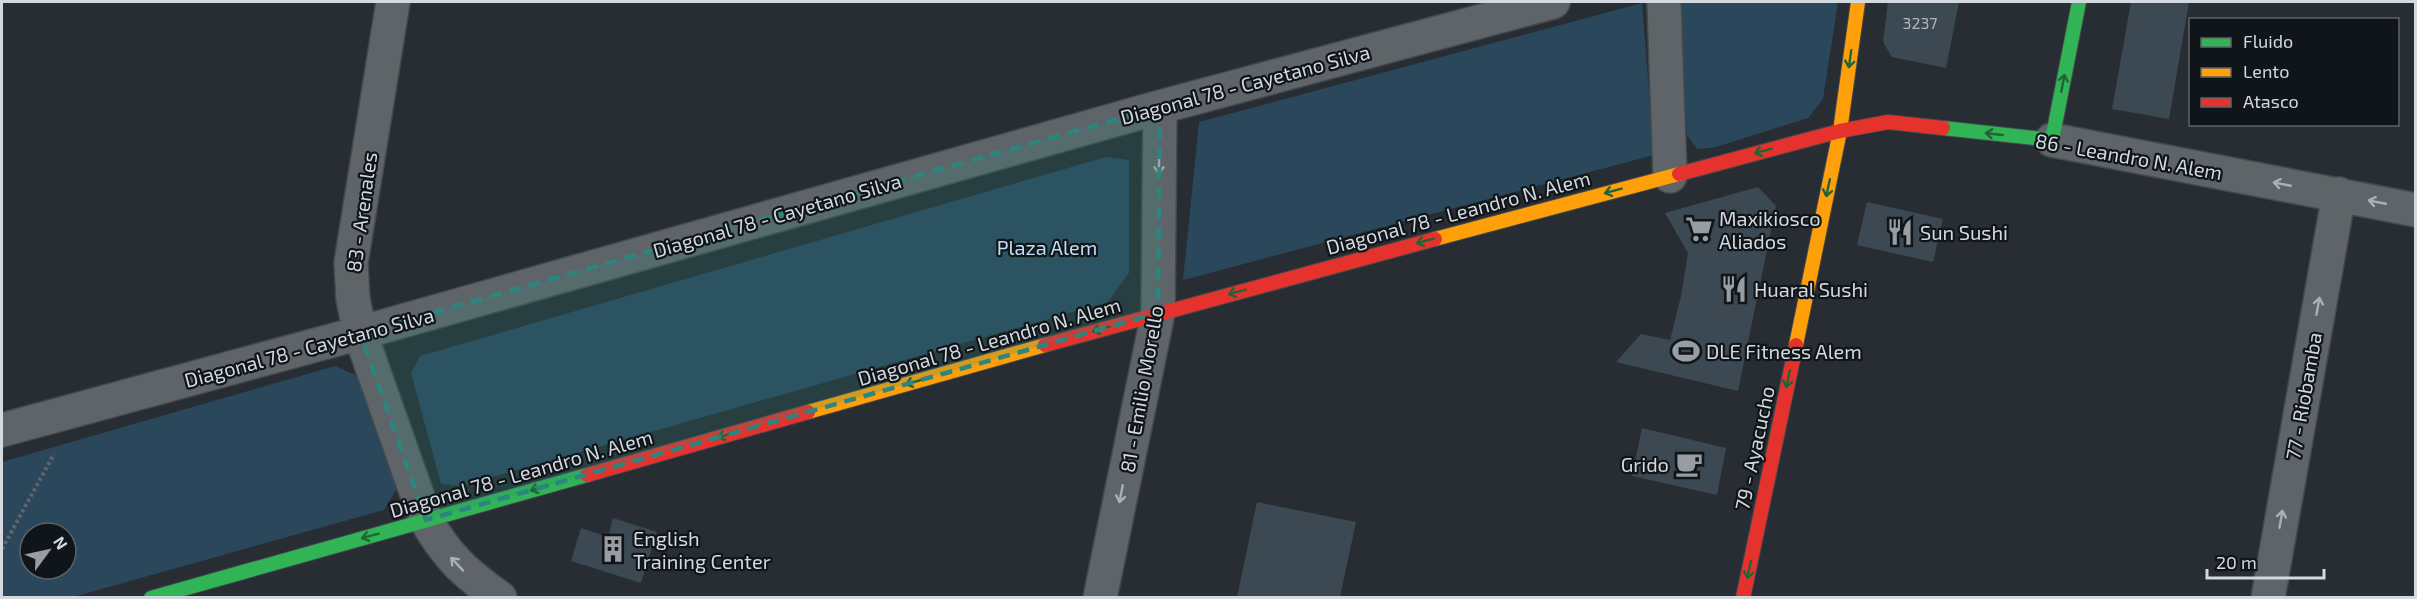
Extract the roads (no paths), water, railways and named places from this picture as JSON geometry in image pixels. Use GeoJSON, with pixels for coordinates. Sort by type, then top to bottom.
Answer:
{"type":"FeatureCollection","features":[{"type":"Feature","properties":{"kind":"street","name":"83 - Arenales"},"geometry":{"type":"LineString","coordinates":[[393,2],[351,263],[353,299],[360,333],[426,520],[442,548],[467,575],[500,597]]}},
{"type":"Feature","properties":{"kind":"street","name":"Diagonal 78 - Cayetano Silva"},"geometry":{"type":"LineString","coordinates":[[2,430],[360,333],[1160,106],[1553,2]]}},
{"type":"Feature","properties":{"kind":"street"},"geometry":{"type":"LineString","coordinates":[[1664,2],[1670,176]]}},
{"type":"Feature","properties":{"kind":"street","name":"79 - Ayacucho"},"geometry":{"type":"LineString","coordinates":[[1743,597],[1840,131],[1858,2]]}},
{"type":"Feature","properties":{"kind":"street"},"geometry":{"type":"LineString","coordinates":[[2052,140],[2079,2]]}},
{"type":"Feature","properties":{"kind":"street","name":"81 - Emilio Morello"},"geometry":{"type":"LineString","coordinates":[[1100,597],[1158,313],[1160,106]]}},
{"type":"Feature","properties":{"kind":"street","name":"86 - Leandro N. Alem"},"geometry":{"type":"LineString","coordinates":[[1840,131],[1888,122],[2052,140],[2415,210]]}},
{"type":"Feature","properties":{"kind":"street","name":"Diagonal 78 - Leandro N. Alem"},"geometry":{"type":"LineString","coordinates":[[151,597],[1158,313],[1840,131]]}},
{"type":"Feature","properties":{"kind":"street","name":"77 - Riobamba"},"geometry":{"type":"LineString","coordinates":[[2268,597],[2339,194]]}},
{"type":"Feature","properties":{"kind":"place","name":"Maxikiosco Aliados"},"geometry":{"type":"Point","coordinates":[1699,229]}},
{"type":"Feature","properties":{"kind":"place","name":"Sun Sushi"},"geometry":{"type":"Point","coordinates":[1900,232]}},
{"type":"Feature","properties":{"kind":"place","name":"Huaral Sushi"},"geometry":{"type":"Point","coordinates":[1734,289]}},
{"type":"Feature","properties":{"kind":"place","name":"DLE Fitness Alem"},"geometry":{"type":"Point","coordinates":[1686,351]}},
{"type":"Feature","properties":{"kind":"place","name":"Grido"},"geometry":{"type":"Point","coordinates":[1689,464]}},
{"type":"Feature","properties":{"kind":"place","name":"English Training Center"},"geometry":{"type":"Point","coordinates":[613,549]}},
{"type":"Feature","properties":{"kind":"park label","name":"Plaza Alem"},"geometry":{"type":"Point","coordinates":[1047,247]}}]}
